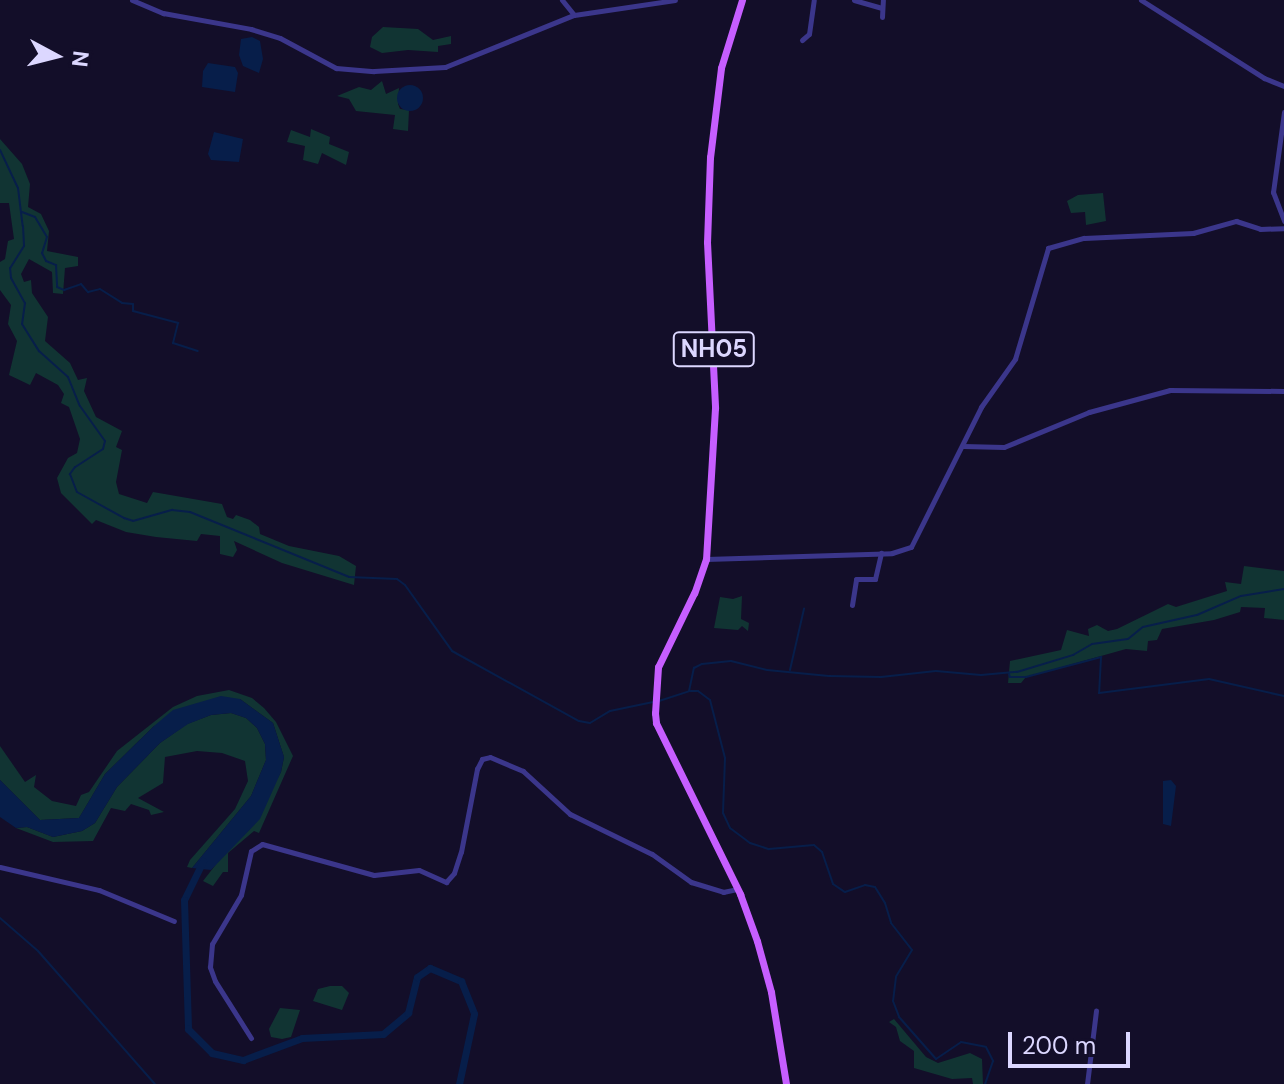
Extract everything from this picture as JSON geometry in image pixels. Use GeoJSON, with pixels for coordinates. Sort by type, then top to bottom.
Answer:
{"type":"FeatureCollection","features":[{"type":"Feature","properties":{"kind":"main road","name":"NH05"},"geometry":{"type":"LineString","coordinates":[[742,0],[721,68],[710,157],[707,242],[715,398],[706,559],[694,593],[658,667],[655,713],[656,723],[737,889],[771,992],[786,1084]]}},
{"type":"Feature","properties":{"kind":"street"},"geometry":{"type":"LineString","coordinates":[[132,0],[189,20],[220,22],[280,38],[336,68],[374,71],[445,67],[574,15],[675,0]]}},
{"type":"Feature","properties":{"kind":"street"},"geometry":{"type":"LineString","coordinates":[[562,0],[574,15]]}},
{"type":"Feature","properties":{"kind":"street"},"geometry":{"type":"LineString","coordinates":[[802,40],[809,34],[814,0]]}},
{"type":"Feature","properties":{"kind":"street"},"geometry":{"type":"LineString","coordinates":[[854,0],[882,8]]}},
{"type":"Feature","properties":{"kind":"street"},"geometry":{"type":"LineString","coordinates":[[882,17],[883,0]]}},
{"type":"Feature","properties":{"kind":"street"},"geometry":{"type":"LineString","coordinates":[[1141,0],[1251,70],[1284,86]]}},
{"type":"Feature","properties":{"kind":"street"},"geometry":{"type":"LineString","coordinates":[[1284,112],[1273,192],[1284,221]]}},
{"type":"Feature","properties":{"kind":"street"},"geometry":{"type":"LineString","coordinates":[[706,559],[881,553],[904,550],[915,543],[981,407],[1015,359],[1048,248],[1084,238],[1193,233],[1236,221],[1260,229],[1284,228]]}},
{"type":"Feature","properties":{"kind":"street"},"geometry":{"type":"LineString","coordinates":[[963,446],[1004,447],[1089,412],[1127,405],[1170,390],[1284,391]]}},
{"type":"Feature","properties":{"kind":"street"},"geometry":{"type":"LineString","coordinates":[[852,605],[856,579],[875,579],[881,553]]}},
{"type":"Feature","properties":{"kind":"street"},"geometry":{"type":"LineString","coordinates":[[251,1038],[215,981],[210,967],[212,944],[241,895],[251,851],[262,844],[374,875],[419,870],[446,882],[454,873],[461,852],[477,769],[482,759],[490,757],[523,771],[570,814],[652,854],[691,882],[723,892],[737,889]]}},
{"type":"Feature","properties":{"kind":"street"},"geometry":{"type":"LineString","coordinates":[[0,867],[99,890],[174,921]]}},
{"type":"Feature","properties":{"kind":"street"},"geometry":{"type":"LineString","coordinates":[[1087,1084],[1096,1011]]}},
{"type":"Feature","properties":{"kind":"green space"},"geometry":{"type":"Polygon","coordinates":[[[383,27],[418,29],[433,40],[451,36],[451,44],[438,46],[438,52],[408,50],[382,53],[370,47],[372,37],[383,27]]]}},
{"type":"Feature","properties":{"kind":"green space"},"geometry":{"type":"Polygon","coordinates":[[[382,81],[386,94],[399,88],[400,109],[409,110],[408,131],[393,129],[395,115],[356,111],[349,99],[337,96],[359,87],[371,90],[382,81]]]}},
{"type":"Feature","properties":{"kind":"green space"},"geometry":{"type":"Polygon","coordinates":[[[311,129],[330,137],[329,144],[349,152],[346,165],[322,153],[318,164],[303,160],[305,146],[287,142],[291,130],[310,137],[311,129]]]}},
{"type":"Feature","properties":{"kind":"green space"},"geometry":{"type":"Polygon","coordinates":[[[0,139],[22,164],[30,184],[28,207],[41,214],[49,231],[47,251],[78,257],[78,266],[65,268],[63,294],[53,293],[52,272],[29,259],[21,274],[24,282],[31,280],[32,293],[48,317],[45,341],[70,363],[78,380],[87,378],[84,391],[96,417],[122,431],[116,447],[122,450],[116,482],[119,494],[147,503],[153,492],[222,504],[227,517],[233,519],[236,515],[250,520],[259,527],[260,534],[289,546],[339,556],[356,566],[354,585],[282,563],[234,541],[237,550],[233,557],[220,554],[220,536],[201,534],[197,541],[126,532],[96,520],[92,524],[61,493],[57,478],[68,458],[77,453],[80,439],[69,407],[61,403],[64,394],[58,385],[36,373],[30,385],[9,375],[17,341],[8,324],[11,305],[0,290],[0,262],[5,259],[8,241],[14,239],[9,203],[0,203],[0,139]]]}},
{"type":"Feature","properties":{"kind":"green space"},"geometry":{"type":"Polygon","coordinates":[[[1103,193],[1106,221],[1086,225],[1085,212],[1071,213],[1067,201],[1078,195],[1103,193]]]}},
{"type":"Feature","properties":{"kind":"green space"},"geometry":{"type":"Polygon","coordinates":[[[1244,566],[1284,571],[1284,620],[1264,618],[1265,608],[1241,607],[1240,612],[1214,620],[1162,629],[1157,640],[1148,641],[1147,651],[1126,649],[1026,677],[1021,683],[1008,683],[1010,661],[1061,650],[1067,630],[1089,636],[1088,629],[1097,625],[1108,631],[1117,629],[1168,604],[1176,607],[1227,591],[1225,582],[1241,584],[1244,566]]]}},
{"type":"Feature","properties":{"kind":"green space"},"geometry":{"type":"Polygon","coordinates":[[[742,596],[741,619],[749,623],[748,631],[742,626],[738,630],[714,628],[720,597],[733,599],[742,596]]]}},
{"type":"Feature","properties":{"kind":"green space"},"geometry":{"type":"Polygon","coordinates":[[[229,690],[252,698],[264,708],[276,722],[293,756],[259,833],[254,831],[228,853],[228,872],[223,872],[213,886],[203,881],[228,849],[249,830],[281,772],[284,757],[273,723],[240,699],[154,726],[105,774],[79,818],[40,820],[0,780],[0,746],[25,782],[36,775],[34,787],[52,801],[76,806],[81,795],[89,792],[117,751],[173,707],[197,696],[229,690]]]}},
{"type":"Feature","properties":{"kind":"green space"},"geometry":{"type":"Polygon","coordinates":[[[231,713],[246,718],[257,728],[265,744],[266,760],[251,796],[192,868],[187,867],[190,860],[235,809],[248,781],[245,761],[222,753],[197,751],[165,757],[163,783],[138,798],[164,812],[151,815],[149,810],[131,804],[125,811],[111,808],[93,841],[53,842],[16,828],[27,827],[53,837],[82,831],[95,823],[117,787],[160,743],[187,724],[211,715],[231,713]]]}},
{"type":"Feature","properties":{"kind":"green space"},"geometry":{"type":"Polygon","coordinates":[[[342,986],[349,993],[342,1010],[313,1001],[318,989],[342,986]]]}},
{"type":"Feature","properties":{"kind":"green space"},"geometry":{"type":"Polygon","coordinates":[[[280,1008],[300,1010],[291,1037],[282,1039],[271,1037],[269,1029],[280,1008]]]}},
{"type":"Feature","properties":{"kind":"green space"},"geometry":{"type":"Polygon","coordinates":[[[894,1019],[926,1057],[938,1063],[970,1053],[982,1059],[983,1084],[973,1084],[972,1078],[952,1079],[914,1068],[914,1051],[900,1041],[896,1027],[889,1022],[894,1019]]]}},
{"type":"Feature","properties":{"kind":"water"},"geometry":{"type":"Polygon","coordinates":[[[252,37],[260,41],[263,59],[259,73],[243,66],[239,55],[241,39],[252,37]]]}},
{"type":"Feature","properties":{"kind":"water"},"geometry":{"type":"Polygon","coordinates":[[[208,63],[235,67],[238,73],[235,92],[202,87],[203,71],[208,63]]]}},
{"type":"Feature","properties":{"kind":"water"},"geometry":{"type":"Polygon","coordinates":[[[410,85],[419,89],[423,98],[419,107],[410,111],[401,107],[397,98],[401,89],[410,85]]]}},
{"type":"Feature","properties":{"kind":"water"},"geometry":{"type":"Polygon","coordinates":[[[214,132],[243,139],[239,162],[211,160],[208,154],[214,132]]]}},
{"type":"Feature","properties":{"kind":"water"},"geometry":{"type":"Polygon","coordinates":[[[221,696],[240,699],[273,723],[284,757],[281,772],[260,819],[211,870],[192,868],[251,796],[266,760],[265,744],[257,728],[246,718],[231,713],[211,715],[188,724],[160,743],[117,787],[95,823],[82,831],[53,837],[27,827],[16,828],[0,817],[0,780],[40,820],[79,818],[105,774],[154,726],[173,710],[221,696]]]}},
{"type":"Feature","properties":{"kind":"water"},"geometry":{"type":"Polygon","coordinates":[[[1171,780],[1176,786],[1171,826],[1163,824],[1163,781],[1171,780]]]}},
{"type":"Feature","properties":{"kind":"waterway"},"geometry":{"type":"LineString","coordinates":[[0,150],[18,188],[23,226],[24,246],[10,268],[11,278],[25,303],[22,324],[39,351],[68,377],[80,406],[105,441],[103,449],[75,467],[70,474],[77,492],[133,521],[172,510],[190,512],[349,577],[397,579],[405,585],[452,651],[579,721],[590,723],[610,711],[653,702]]}},
{"type":"Feature","properties":{"kind":"waterway"},"geometry":{"type":"LineString","coordinates":[[22,212],[35,217],[47,237],[42,253],[46,261],[56,265],[57,287],[64,290],[81,284],[88,292],[100,289],[122,303],[133,304],[133,311],[178,323],[173,343],[198,351]]}},
{"type":"Feature","properties":{"kind":"waterway"},"geometry":{"type":"LineString","coordinates":[[659,701],[689,691],[694,668],[702,664],[731,661],[767,670],[829,676],[881,677],[936,671],[981,675],[1017,672],[1073,655],[1092,644],[1128,639],[1143,627],[1197,615],[1241,596],[1284,589]]}},
{"type":"Feature","properties":{"kind":"waterway"},"geometry":{"type":"LineString","coordinates":[[790,670],[804,609]]}},
{"type":"Feature","properties":{"kind":"waterway"},"geometry":{"type":"LineString","coordinates":[[1009,674],[1010,677],[1026,677],[1101,657],[1099,693],[1209,679],[1284,696]]}},
{"type":"Feature","properties":{"kind":"waterway"},"geometry":{"type":"LineString","coordinates":[[689,691],[698,691],[710,700],[725,758],[723,813],[730,828],[750,843],[769,849],[814,845],[822,852],[833,884],[845,892],[865,885],[875,887],[885,903],[891,923],[912,950],[896,977],[893,1001],[899,1017],[936,1059],[961,1042],[986,1047],[993,1061],[985,1084]]}},
{"type":"Feature","properties":{"kind":"waterway"},"geometry":{"type":"LineString","coordinates":[[203,861],[184,900],[188,1029],[212,1053],[243,1060],[302,1038],[383,1034],[408,1013],[417,977],[430,968],[461,981],[474,1014],[459,1084]]}},
{"type":"Feature","properties":{"kind":"waterway"},"geometry":{"type":"LineString","coordinates":[[0,918],[38,951],[155,1084]]}}]}
